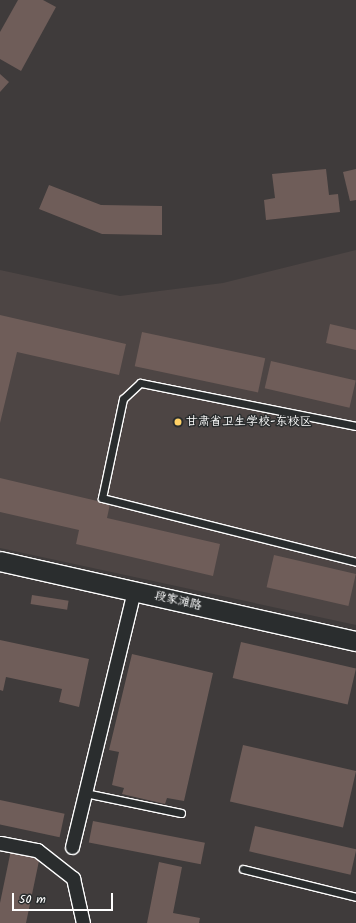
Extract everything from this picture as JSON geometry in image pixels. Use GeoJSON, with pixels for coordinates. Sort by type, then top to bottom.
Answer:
{"type":"FeatureCollection","features":[{"type":"Feature","properties":{"kind":"main road","name":"段家滩路"},"geometry":{"type":"LineString","coordinates":[[0,561],[356,640]]}},
{"type":"Feature","properties":{"kind":"street"},"geometry":{"type":"LineString","coordinates":[[72,847],[134,591]]}},
{"type":"Feature","properties":{"kind":"street"},"geometry":{"type":"LineString","coordinates":[[0,842],[37,850],[74,878],[83,923]]}},
{"type":"Feature","properties":{"kind":"lane"},"geometry":{"type":"LineString","coordinates":[[356,426],[140,383],[123,398],[102,498],[356,562]]}},
{"type":"Feature","properties":{"kind":"lane"},"geometry":{"type":"LineString","coordinates":[[85,793],[182,814]]}},
{"type":"Feature","properties":{"kind":"lane"},"geometry":{"type":"LineString","coordinates":[[243,869],[356,898]]}},
{"type":"Feature","properties":{"kind":"shaded area","name":"甘肃省卫生学校-东校区"},"geometry":{"type":"Polygon","coordinates":[[[356,250],[356,625],[0,548],[0,270],[120,296],[223,283],[356,250]]]}},
{"type":"Feature","properties":{"kind":"building"},"geometry":{"type":"Polygon","coordinates":[[[18,0],[43,0],[56,7],[21,71],[0,59],[0,32],[18,0]]]}},
{"type":"Feature","properties":{"kind":"building"},"geometry":{"type":"Polygon","coordinates":[[[0,74],[9,82],[0,92],[0,74]]]}},
{"type":"Feature","properties":{"kind":"building"},"geometry":{"type":"Polygon","coordinates":[[[326,169],[329,195],[338,194],[340,212],[266,220],[264,200],[275,198],[272,174],[326,169]]]}},
{"type":"Feature","properties":{"kind":"building"},"geometry":{"type":"Polygon","coordinates":[[[356,169],[356,200],[350,201],[343,172],[356,169]]]}},
{"type":"Feature","properties":{"kind":"building"},"geometry":{"type":"Polygon","coordinates":[[[49,185],[101,205],[162,206],[162,235],[102,234],[39,209],[49,185]]]}},
{"type":"Feature","properties":{"kind":"building"},"geometry":{"type":"Polygon","coordinates":[[[0,315],[126,344],[119,375],[17,352],[0,423],[0,315]]]}},
{"type":"Feature","properties":{"kind":"building"},"geometry":{"type":"Polygon","coordinates":[[[330,324],[356,330],[356,350],[326,343],[330,324]]]}},
{"type":"Feature","properties":{"kind":"building"},"geometry":{"type":"Polygon","coordinates":[[[142,332],[265,358],[258,392],[135,366],[142,332]]]}},
{"type":"Feature","properties":{"kind":"building"},"geometry":{"type":"Polygon","coordinates":[[[271,361],[356,381],[349,408],[265,388],[271,361]]]}},
{"type":"Feature","properties":{"kind":"building"},"geometry":{"type":"Polygon","coordinates":[[[0,478],[110,504],[107,518],[220,544],[213,576],[76,544],[79,530],[0,512],[0,478]]]}},
{"type":"Feature","properties":{"kind":"building"},"geometry":{"type":"Polygon","coordinates":[[[274,555],[356,574],[348,606],[267,587],[274,555]]]}},
{"type":"Feature","properties":{"kind":"building"},"geometry":{"type":"Polygon","coordinates":[[[32,595],[69,601],[67,610],[31,604],[32,595]]]}},
{"type":"Feature","properties":{"kind":"building"},"geometry":{"type":"Polygon","coordinates":[[[0,640],[89,659],[79,707],[59,702],[62,689],[6,677],[3,691],[0,690],[0,640]]]}},
{"type":"Feature","properties":{"kind":"building"},"geometry":{"type":"Polygon","coordinates":[[[241,642],[356,669],[348,705],[233,678],[241,642]]]}},
{"type":"Feature","properties":{"kind":"building"},"geometry":{"type":"Polygon","coordinates":[[[132,654],[213,673],[184,801],[167,798],[165,804],[122,794],[124,788],[112,785],[119,752],[109,750],[132,654]]]}},
{"type":"Feature","properties":{"kind":"building"},"geometry":{"type":"Polygon","coordinates":[[[243,745],[356,771],[343,828],[230,802],[243,745]]]}},
{"type":"Feature","properties":{"kind":"building"},"geometry":{"type":"Polygon","coordinates":[[[0,800],[65,814],[60,837],[0,825],[0,800]]]}},
{"type":"Feature","properties":{"kind":"building"},"geometry":{"type":"Polygon","coordinates":[[[93,821],[205,843],[201,864],[89,843],[93,821]]]}},
{"type":"Feature","properties":{"kind":"building"},"geometry":{"type":"Polygon","coordinates":[[[255,826],[356,849],[350,875],[249,851],[255,826]]]}},
{"type":"Feature","properties":{"kind":"building"},"geometry":{"type":"Polygon","coordinates":[[[11,850],[40,856],[26,923],[0,923],[0,903],[11,850]]]}},
{"type":"Feature","properties":{"kind":"building"},"geometry":{"type":"Polygon","coordinates":[[[159,862],[182,867],[173,913],[200,918],[199,923],[147,923],[159,862]]]}},
{"type":"Feature","properties":{"kind":"place","name":"甘肃省卫生学校-东校区"},"geometry":{"type":"Point","coordinates":[178,422]}}]}
